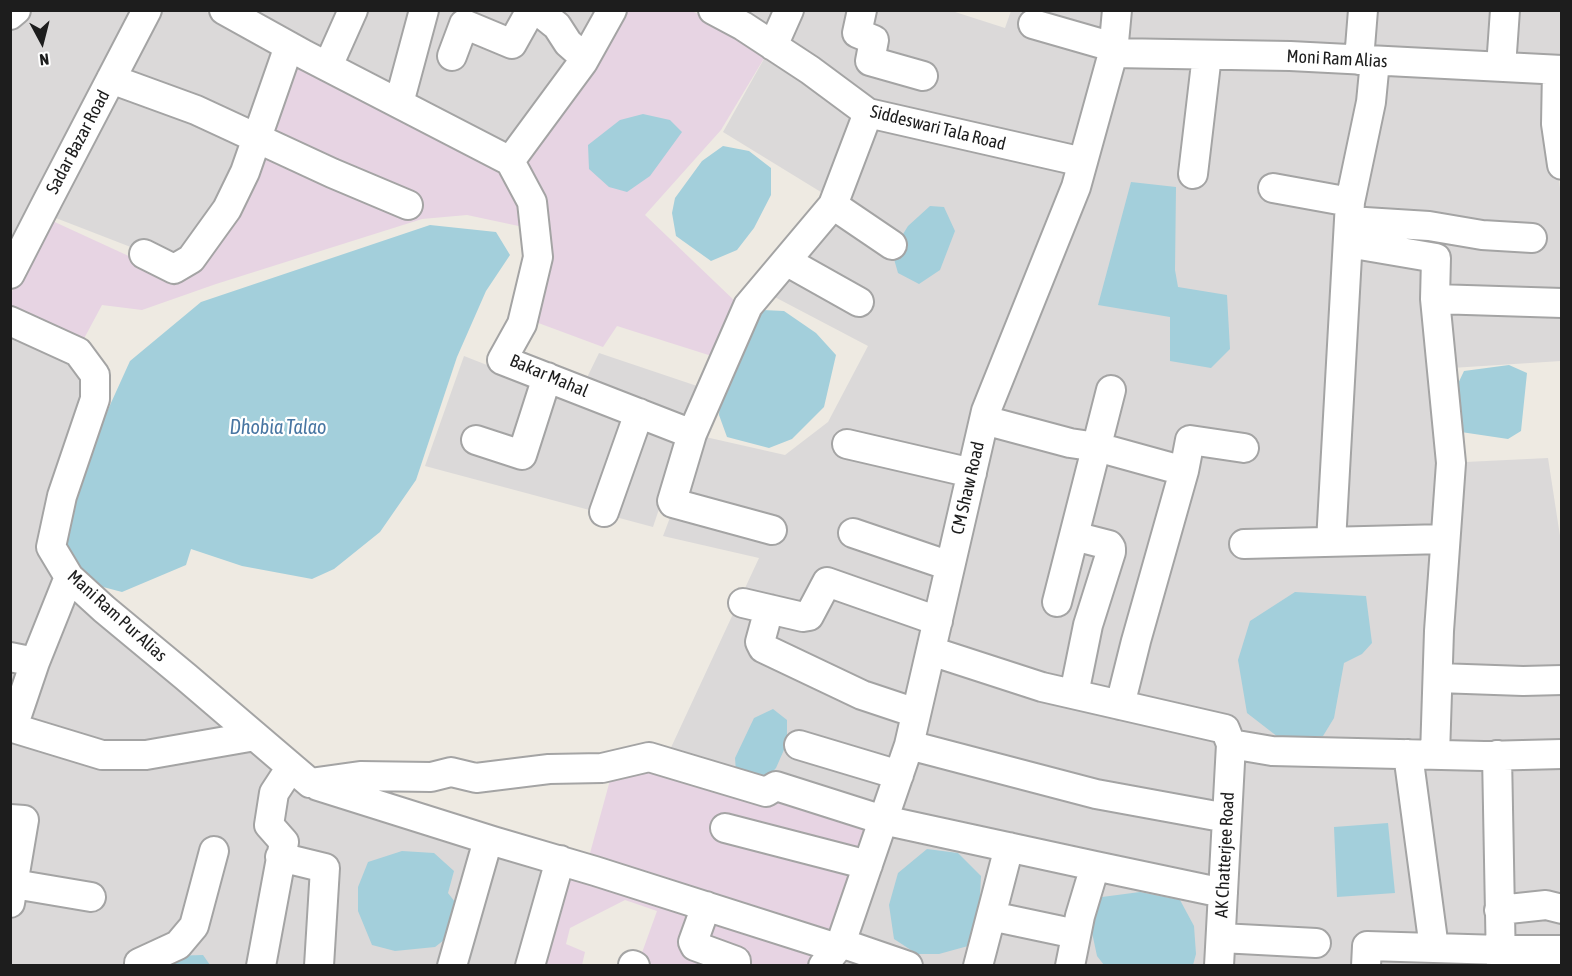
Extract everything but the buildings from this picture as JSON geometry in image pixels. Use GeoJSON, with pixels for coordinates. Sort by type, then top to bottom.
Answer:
{"type":"FeatureCollection","features":[{"type":"Feature","properties":{"kind":"street"},"geometry":{"type":"LineString","coordinates":[[10,15],[16,10]]}},
{"type":"Feature","properties":{"kind":"street","name":"Sadar Bazar Road"},"geometry":{"type":"LineString","coordinates":[[14,259],[147,10]]}},
{"type":"Feature","properties":{"kind":"street"},"geometry":{"type":"LineString","coordinates":[[328,66],[353,10]]}},
{"type":"Feature","properties":{"kind":"street"},"geometry":{"type":"LineString","coordinates":[[399,103],[424,10]]}},
{"type":"Feature","properties":{"kind":"street"},"geometry":{"type":"LineString","coordinates":[[452,56],[464,24],[512,44],[531,10]]}},
{"type":"Feature","properties":{"kind":"street"},"geometry":{"type":"LineString","coordinates":[[537,10],[557,26],[568,43],[585,58]]}},
{"type":"Feature","properties":{"kind":"street"},"geometry":{"type":"LineString","coordinates":[[241,15],[289,46],[510,161],[585,58],[612,10]]}},
{"type":"Feature","properties":{"kind":"street","name":"Siddeswari Tala Road"},"geometry":{"type":"LineString","coordinates":[[713,10],[773,45],[868,113],[1083,162]]}},
{"type":"Feature","properties":{"kind":"street"},"geometry":{"type":"LineString","coordinates":[[773,45],[789,10]]}},
{"type":"Feature","properties":{"kind":"street"},"geometry":{"type":"LineString","coordinates":[[862,10],[857,33],[874,40],[870,61],[923,76]]}},
{"type":"Feature","properties":{"kind":"street","name":"CM Shaw Road"},"geometry":{"type":"LineString","coordinates":[[834,952],[868,865],[909,745],[986,411],[1076,187],[1113,50],[1117,10]]}},
{"type":"Feature","properties":{"kind":"street"},"geometry":{"type":"LineString","coordinates":[[1331,542],[1349,222],[1371,102],[1363,10]]}},
{"type":"Feature","properties":{"kind":"street"},"geometry":{"type":"LineString","coordinates":[[1501,67],[1505,10]]}},
{"type":"Feature","properties":{"kind":"street","name":"Moni Ram Alias"},"geometry":{"type":"LineString","coordinates":[[1033,24],[1113,50],[1207,55],[1290,56],[1559,70]]}},
{"type":"Feature","properties":{"kind":"street"},"geometry":{"type":"LineString","coordinates":[[144,254],[174,269],[191,259],[227,209],[245,172],[289,46]]}},
{"type":"Feature","properties":{"kind":"street"},"geometry":{"type":"LineString","coordinates":[[1194,174],[1207,55]]}},
{"type":"Feature","properties":{"kind":"street"},"geometry":{"type":"LineString","coordinates":[[1559,70],[1556,124],[1562,165]]}},
{"type":"Feature","properties":{"kind":"street"},"geometry":{"type":"LineString","coordinates":[[111,79],[196,110],[332,173],[408,205]]}},
{"type":"Feature","properties":{"kind":"street"},"geometry":{"type":"LineString","coordinates":[[772,531],[672,501],[692,434],[748,306],[833,205],[868,113]]}},
{"type":"Feature","properties":{"kind":"street","name":"Bakar Mahal"},"geometry":{"type":"LineString","coordinates":[[510,161],[531,202],[538,258],[522,324],[502,360],[692,434]]}},
{"type":"Feature","properties":{"kind":"street"},"geometry":{"type":"LineString","coordinates":[[1273,188],[1436,258],[1435,298],[1450,463],[1438,678],[1422,754],[1434,948]]}},
{"type":"Feature","properties":{"kind":"street"},"geometry":{"type":"LineString","coordinates":[[833,205],[892,245]]}},
{"type":"Feature","properties":{"kind":"street"},"geometry":{"type":"LineString","coordinates":[[1349,222],[1429,226],[1482,235],[1532,238]]}},
{"type":"Feature","properties":{"kind":"street"},"geometry":{"type":"LineString","coordinates":[[786,261],[859,302]]}},
{"type":"Feature","properties":{"kind":"street"},"geometry":{"type":"LineString","coordinates":[[1435,298],[1562,303]]}},
{"type":"Feature","properties":{"kind":"street","name":"Mani Ram Pur Alias"},"geometry":{"type":"LineString","coordinates":[[10,321],[78,352],[95,375],[95,399],[62,496],[51,547],[69,577],[300,775]]}},
{"type":"Feature","properties":{"kind":"street"},"geometry":{"type":"LineString","coordinates":[[476,440],[522,455],[547,377]]}},
{"type":"Feature","properties":{"kind":"street"},"geometry":{"type":"LineString","coordinates":[[1057,602],[1111,390]]}},
{"type":"Feature","properties":{"kind":"street"},"geometry":{"type":"LineString","coordinates":[[604,512],[639,413]]}},
{"type":"Feature","properties":{"kind":"street"},"geometry":{"type":"LineString","coordinates":[[984,420],[1184,471]]}},
{"type":"Feature","properties":{"kind":"street"},"geometry":{"type":"LineString","coordinates":[[1120,705],[1184,471],[1190,440],[1244,448]]}},
{"type":"Feature","properties":{"kind":"street"},"geometry":{"type":"LineString","coordinates":[[847,444],[972,473]]}},
{"type":"Feature","properties":{"kind":"street"},"geometry":{"type":"LineString","coordinates":[[853,533],[950,566]]}},
{"type":"Feature","properties":{"kind":"street"},"geometry":{"type":"LineString","coordinates":[[1074,536],[1109,545],[1111,552],[1088,625],[1074,694]]}},
{"type":"Feature","properties":{"kind":"street"},"geometry":{"type":"LineString","coordinates":[[1245,544],[1445,539]]}},
{"type":"Feature","properties":{"kind":"street"},"geometry":{"type":"LineString","coordinates":[[69,577],[23,660],[12,727],[102,755],[146,755],[255,736]]}},
{"type":"Feature","properties":{"kind":"street"},"geometry":{"type":"LineString","coordinates":[[916,713],[862,695],[763,648],[760,642],[756,606],[803,617],[809,616],[827,582],[938,621]]}},
{"type":"Feature","properties":{"kind":"street"},"geometry":{"type":"LineString","coordinates":[[931,651],[1042,687],[1225,729],[1231,744],[1272,751],[1497,755],[1562,753]]}},
{"type":"Feature","properties":{"kind":"street"},"geometry":{"type":"LineString","coordinates":[[1438,678],[1562,680]]}},
{"type":"Feature","properties":{"kind":"street","name":"AK Chatterjee Road"},"geometry":{"type":"LineString","coordinates":[[1219,966],[1231,744]]}},
{"type":"Feature","properties":{"kind":"street"},"geometry":{"type":"LineString","coordinates":[[799,745],[899,775]]}},
{"type":"Feature","properties":{"kind":"street"},"geometry":{"type":"LineString","coordinates":[[909,745],[1096,794],[1227,818]]}},
{"type":"Feature","properties":{"kind":"street"},"geometry":{"type":"LineString","coordinates":[[1497,755],[1501,958]]}},
{"type":"Feature","properties":{"kind":"street"},"geometry":{"type":"LineString","coordinates":[[261,966],[284,842],[269,825],[274,793],[300,775],[431,777],[451,772],[476,778],[549,769],[602,768],[649,757],[766,792],[776,786],[883,820],[1223,893]]}},
{"type":"Feature","properties":{"kind":"street"},"geometry":{"type":"LineString","coordinates":[[300,775],[488,840],[706,906],[834,952],[908,966]]}},
{"type":"Feature","properties":{"kind":"street"},"geometry":{"type":"LineString","coordinates":[[10,819],[24,820],[12,894],[91,897]]}},
{"type":"Feature","properties":{"kind":"street"},"geometry":{"type":"LineString","coordinates":[[725,828],[868,865]]}},
{"type":"Feature","properties":{"kind":"street"},"geometry":{"type":"LineString","coordinates":[[452,966],[488,840]]}},
{"type":"Feature","properties":{"kind":"street"},"geometry":{"type":"LineString","coordinates":[[978,966],[1009,847]]}},
{"type":"Feature","properties":{"kind":"street"},"geometry":{"type":"LineString","coordinates":[[139,966],[140,963],[178,945],[194,926],[214,851]]}},
{"type":"Feature","properties":{"kind":"street"},"geometry":{"type":"LineString","coordinates":[[280,857],[325,868],[319,966]]}},
{"type":"Feature","properties":{"kind":"street"},"geometry":{"type":"LineString","coordinates":[[530,966],[560,861]]}},
{"type":"Feature","properties":{"kind":"street"},"geometry":{"type":"LineString","coordinates":[[1070,966],[1080,916],[1095,866]]}},
{"type":"Feature","properties":{"kind":"street"},"geometry":{"type":"LineString","coordinates":[[1499,910],[1546,905],[1562,909]]}},
{"type":"Feature","properties":{"kind":"street"},"geometry":{"type":"LineString","coordinates":[[706,906],[693,942],[695,946],[736,961],[736,966]]}},
{"type":"Feature","properties":{"kind":"street"},"geometry":{"type":"LineString","coordinates":[[991,916],[1076,934]]}},
{"type":"Feature","properties":{"kind":"street"},"geometry":{"type":"LineString","coordinates":[[1221,938],[1316,943]]}},
{"type":"Feature","properties":{"kind":"street"},"geometry":{"type":"LineString","coordinates":[[1366,966],[1367,946],[1434,948],[1501,958],[1562,950]]}},
{"type":"Feature","properties":{"kind":"shaded area"},"geometry":{"type":"Polygon","coordinates":[[[11,11],[141,11],[11,246],[11,11]]]}},
{"type":"Feature","properties":{"kind":"shaded area"},"geometry":{"type":"Polygon","coordinates":[[[156,11],[205,11],[281,51],[237,177],[172,263],[48,215],[156,11]]]}},
{"type":"Feature","properties":{"kind":"shaded area"},"geometry":{"type":"Polygon","coordinates":[[[232,11],[603,11],[506,152],[232,11]]]}},
{"type":"Feature","properties":{"kind":"shaded area"},"geometry":{"type":"Polygon","coordinates":[[[625,11],[692,11],[769,50],[721,130],[645,215],[739,305],[718,358],[617,326],[603,347],[533,321],[517,164],[625,11]]]}},
{"type":"Feature","properties":{"kind":"shaded area"},"geometry":{"type":"Polygon","coordinates":[[[725,11],[952,11],[1005,28],[1011,11],[1110,11],[1078,157],[870,107],[725,11]]]}},
{"type":"Feature","properties":{"kind":"shaded area"},"geometry":{"type":"Polygon","coordinates":[[[1126,11],[1561,11],[1561,61],[1122,47],[1126,11]]]}},
{"type":"Feature","properties":{"kind":"shaded area"},"geometry":{"type":"Polygon","coordinates":[[[769,50],[859,116],[829,197],[723,132],[769,50]]]}},
{"type":"Feature","properties":{"kind":"shaded area"},"geometry":{"type":"Polygon","coordinates":[[[292,54],[511,169],[528,228],[467,215],[422,219],[216,284],[142,310],[102,305],[80,346],[11,308],[11,294],[46,218],[170,275],[203,257],[292,54]]]}},
{"type":"Feature","properties":{"kind":"shaded area"},"geometry":{"type":"Polygon","coordinates":[[[1116,63],[1561,76],[1558,172],[1562,204],[1561,361],[1436,369],[1445,463],[1548,458],[1562,549],[1561,747],[1235,739],[939,648],[992,415],[1116,63]]]}},
{"type":"Feature","properties":{"kind":"shaded area"},"geometry":{"type":"Polygon","coordinates":[[[871,122],[1075,167],[879,812],[668,754],[759,558],[663,536],[701,436],[785,455],[828,422],[868,346],[769,294],[871,122]]]}},
{"type":"Feature","properties":{"kind":"shaded area"},"geometry":{"type":"Polygon","coordinates":[[[10,329],[70,359],[86,387],[50,572],[281,771],[277,850],[255,965],[11,965],[10,329]]]}},
{"type":"Feature","properties":{"kind":"shaded area"},"geometry":{"type":"Polygon","coordinates":[[[599,353],[700,387],[653,527],[425,466],[464,356],[576,400],[599,353]]]}},
{"type":"Feature","properties":{"kind":"shaded area"},"geometry":{"type":"Polygon","coordinates":[[[934,660],[1217,735],[1222,755],[1211,965],[829,966],[934,660]]]}},
{"type":"Feature","properties":{"kind":"shaded area"},"geometry":{"type":"Polygon","coordinates":[[[1238,753],[1561,761],[1561,965],[1224,966],[1238,753]]]}},
{"type":"Feature","properties":{"kind":"shaded area"},"geometry":{"type":"Polygon","coordinates":[[[653,763],[875,824],[818,965],[651,965],[639,961],[657,911],[625,900],[570,928],[566,944],[585,952],[582,965],[537,966],[565,869],[584,875],[612,773],[653,763]]]}},
{"type":"Feature","properties":{"kind":"shaded area"},"geometry":{"type":"Polygon","coordinates":[[[293,778],[554,865],[526,965],[269,966],[275,822],[293,778]]]}},
{"type":"Feature","properties":{"kind":"water"},"geometry":{"type":"Polygon","coordinates":[[[643,114],[670,120],[682,132],[650,176],[627,192],[609,187],[589,169],[588,145],[620,120],[643,114]]]}},
{"type":"Feature","properties":{"kind":"water"},"geometry":{"type":"Polygon","coordinates":[[[723,146],[749,151],[771,168],[771,195],[754,228],[737,250],[711,261],[676,236],[672,213],[675,198],[702,161],[723,146]]]}},
{"type":"Feature","properties":{"kind":"water"},"geometry":{"type":"Polygon","coordinates":[[[1131,182],[1176,187],[1175,270],[1178,287],[1227,295],[1230,349],[1211,368],[1170,361],[1170,317],[1098,305],[1131,182]]]}},
{"type":"Feature","properties":{"kind":"water"},"geometry":{"type":"Polygon","coordinates":[[[930,206],[944,207],[955,231],[940,270],[919,284],[898,273],[892,252],[908,226],[930,206]]]}},
{"type":"Feature","properties":{"kind":"water","name":"Dhobia Talao"},"geometry":{"type":"Polygon","coordinates":[[[430,225],[496,232],[510,255],[486,291],[457,357],[416,480],[380,532],[334,569],[312,579],[242,566],[191,549],[186,565],[122,592],[88,583],[64,548],[81,469],[130,361],[201,302],[430,225]]]}},
{"type":"Feature","properties":{"kind":"water"},"geometry":{"type":"Polygon","coordinates":[[[763,310],[784,311],[816,333],[836,355],[824,407],[792,439],[769,448],[727,437],[719,415],[721,389],[737,349],[763,310]]]}},
{"type":"Feature","properties":{"kind":"water"},"geometry":{"type":"Polygon","coordinates":[[[1509,365],[1527,373],[1521,431],[1508,439],[1461,432],[1454,392],[1464,371],[1509,365]]]}},
{"type":"Feature","properties":{"kind":"water"},"geometry":{"type":"Polygon","coordinates":[[[1295,592],[1366,596],[1372,643],[1362,654],[1344,663],[1334,718],[1323,736],[1278,737],[1247,713],[1238,660],[1250,621],[1295,592]]]}},
{"type":"Feature","properties":{"kind":"water"},"geometry":{"type":"Polygon","coordinates":[[[773,709],[787,720],[787,743],[776,768],[766,779],[736,772],[735,758],[754,718],[773,709]]]}},
{"type":"Feature","properties":{"kind":"water"},"geometry":{"type":"Polygon","coordinates":[[[1388,823],[1395,893],[1337,897],[1334,827],[1388,823]]]}},
{"type":"Feature","properties":{"kind":"water"},"geometry":{"type":"Polygon","coordinates":[[[927,849],[958,853],[981,876],[979,913],[968,946],[939,954],[917,954],[894,939],[889,905],[898,873],[927,849]]]}},
{"type":"Feature","properties":{"kind":"water"},"geometry":{"type":"Polygon","coordinates":[[[402,851],[434,853],[454,871],[448,893],[462,911],[457,930],[435,947],[395,951],[372,945],[358,911],[358,887],[368,862],[402,851]]]}},
{"type":"Feature","properties":{"kind":"water"},"geometry":{"type":"Polygon","coordinates":[[[1140,892],[1180,900],[1194,926],[1196,954],[1193,965],[1104,965],[1097,956],[1090,923],[1102,897],[1140,892]]]}},
{"type":"Feature","properties":{"kind":"water"},"geometry":{"type":"Polygon","coordinates":[[[203,955],[210,965],[152,966],[170,956],[203,955]]]}}]}
